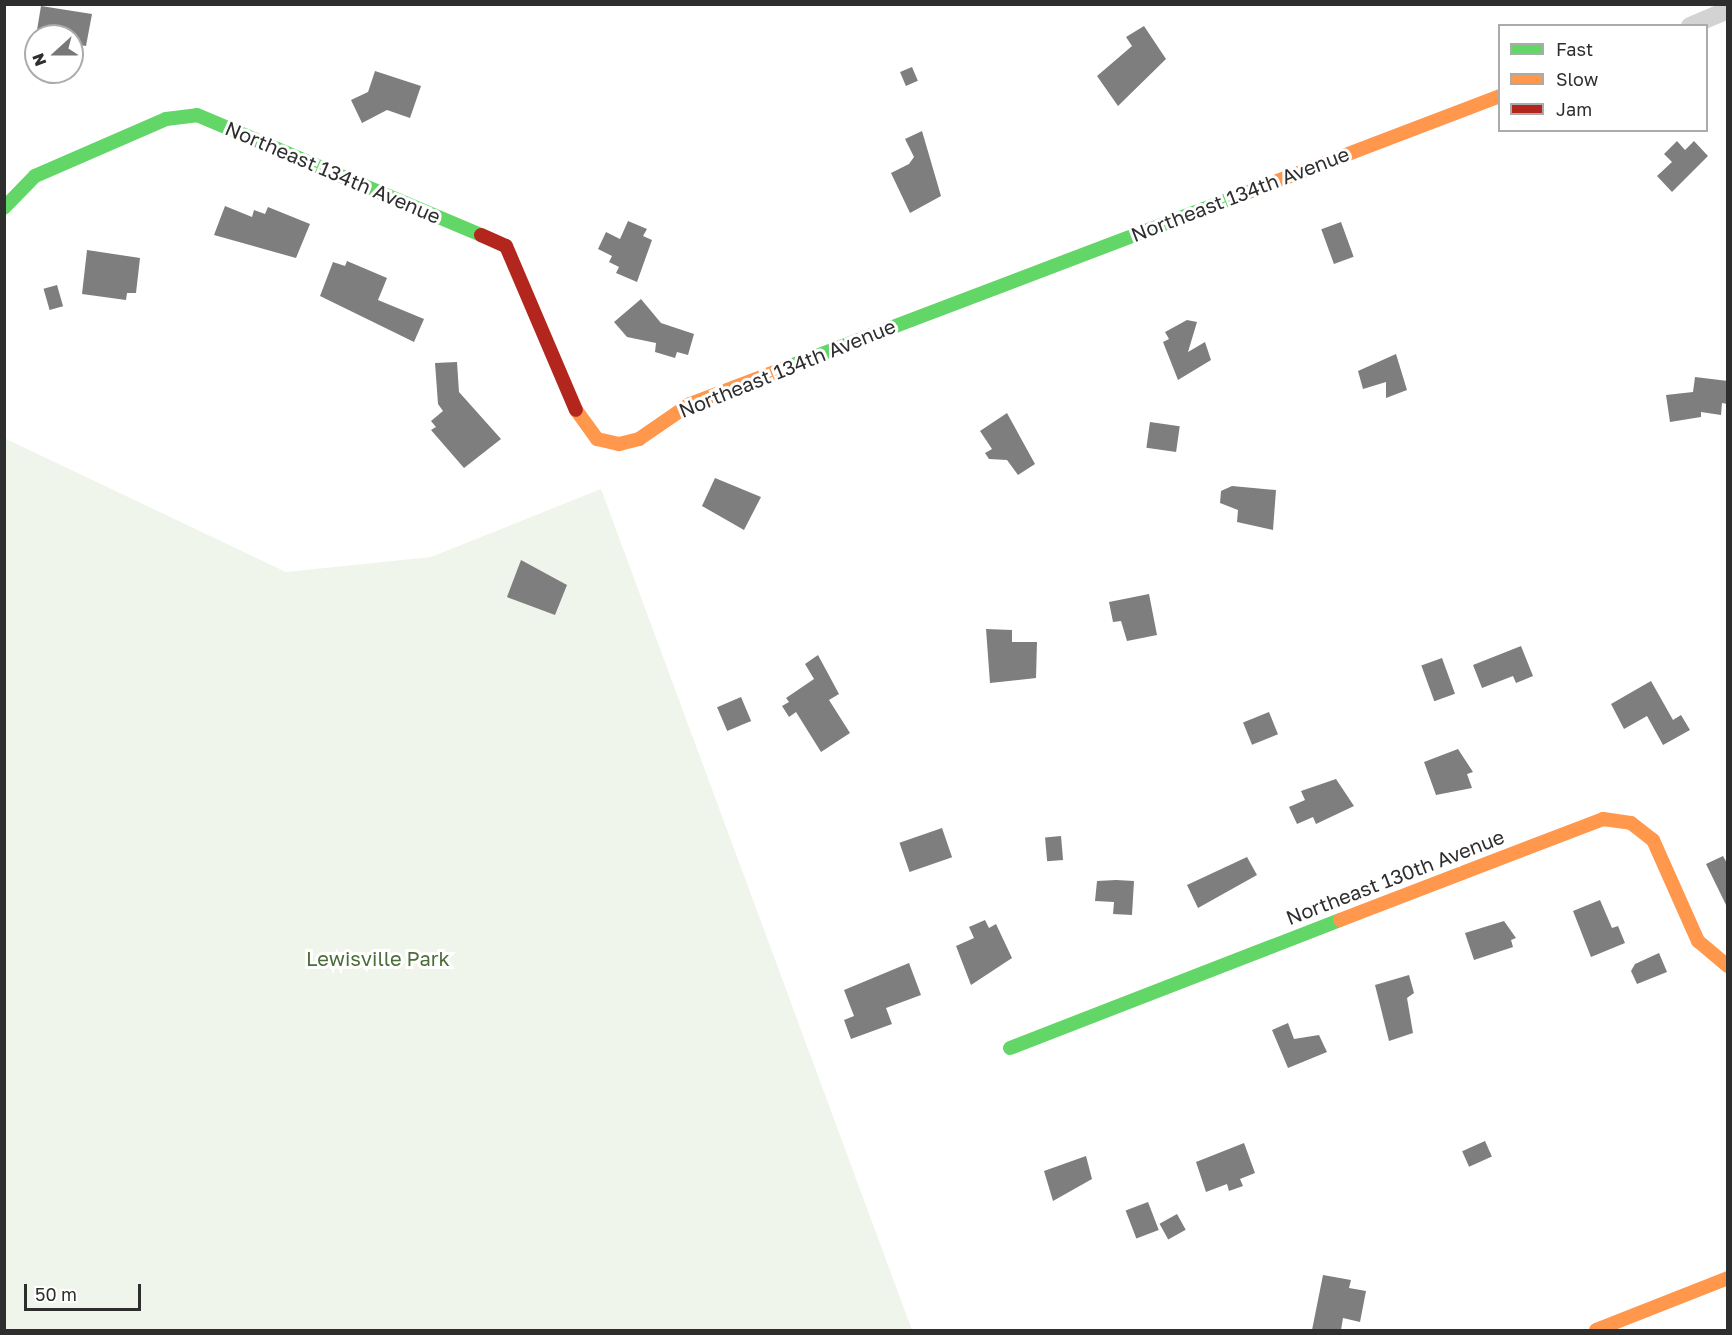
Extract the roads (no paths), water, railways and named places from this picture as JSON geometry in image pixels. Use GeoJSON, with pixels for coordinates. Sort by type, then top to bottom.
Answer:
{"type":"FeatureCollection","features":[{"type":"Feature","properties":{"kind":"street"},"geometry":{"type":"LineString","coordinates":[[1694,24],[1728,10]]}},
{"type":"Feature","properties":{"kind":"street","name":"Northeast 134th Avenue"},"geometry":{"type":"LineString","coordinates":[[4,208],[35,176],[174,116],[196,115],[506,246],[581,422],[597,438],[619,444],[639,439],[690,404],[1498,97]]}},
{"type":"Feature","properties":{"kind":"street","name":"Northeast 130th Avenue"},"geometry":{"type":"LineString","coordinates":[[1010,1048],[1603,819],[1631,823],[1653,840],[1698,941],[1728,966]]}},
{"type":"Feature","properties":{"kind":"street"},"geometry":{"type":"LineString","coordinates":[[1596,1330],[1728,1278]]}},
{"type":"Feature","properties":{"kind":"park label","name":"Lewisville Park"},"geometry":{"type":"Point","coordinates":[378,958]}}]}
